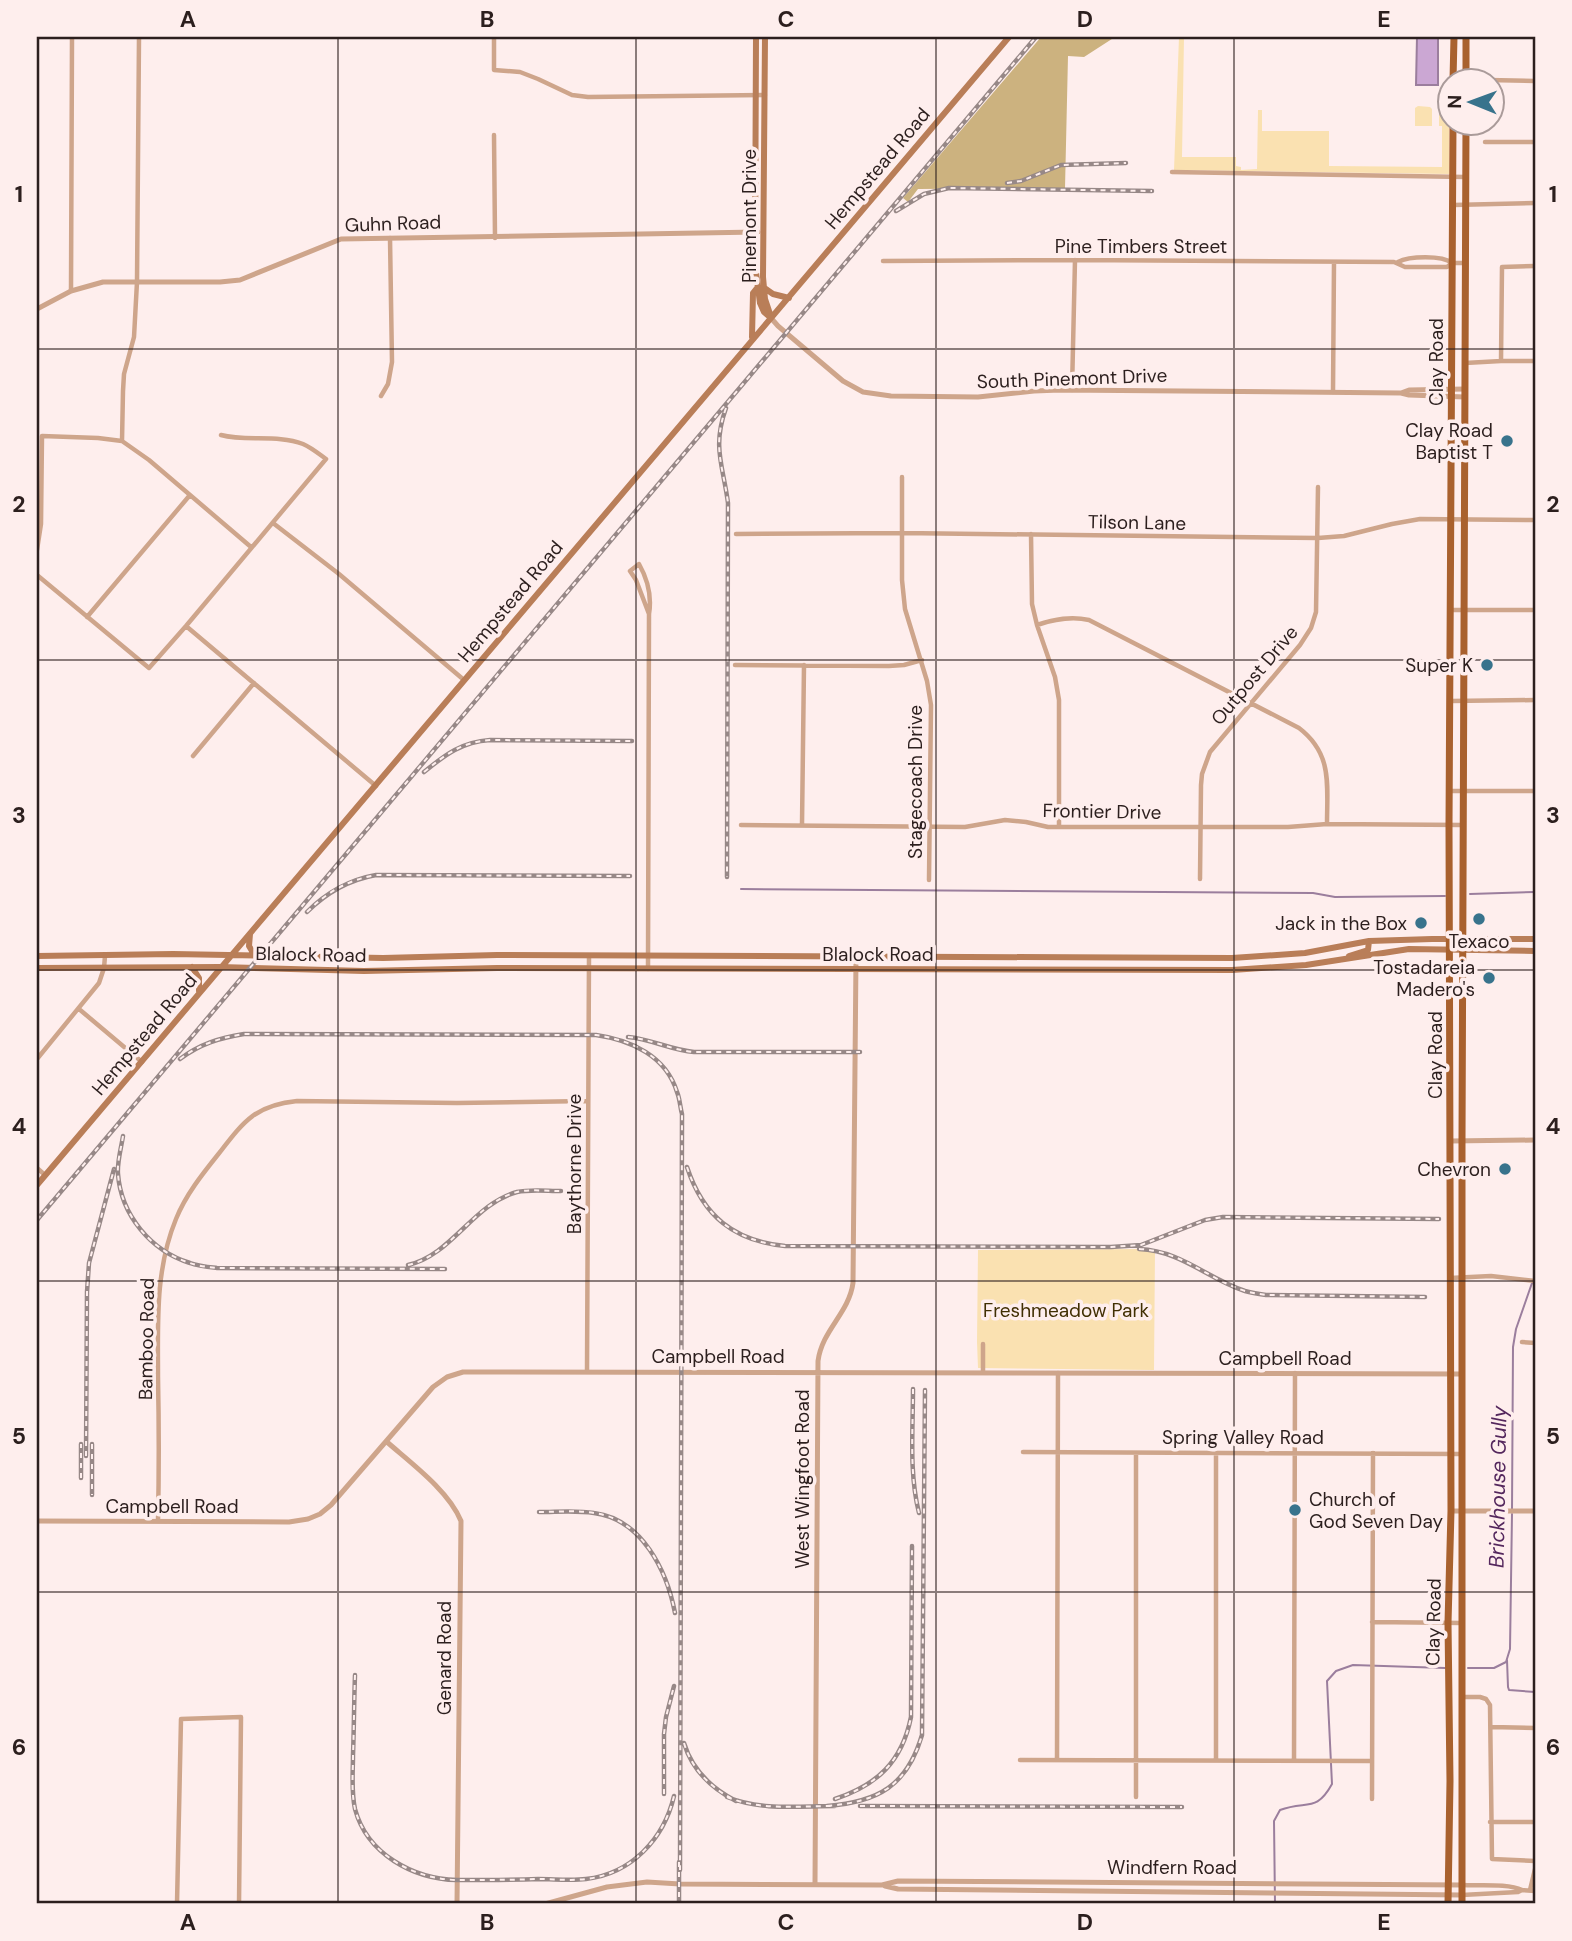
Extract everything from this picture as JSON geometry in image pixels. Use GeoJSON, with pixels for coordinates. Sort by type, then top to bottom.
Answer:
{"type":"FeatureCollection","features":[{"type":"Feature","properties":{"kind":"main road","name":"Pinemont Drive"},"geometry":{"type":"LineString","coordinates":[[756,37],[760,287],[771,318]]}},
{"type":"Feature","properties":{"kind":"main road","name":"Pinemont Drive"},"geometry":{"type":"LineString","coordinates":[[759,232],[765,37]]}},
{"type":"Feature","properties":{"kind":"main road","name":"Hempstead Road"},"geometry":{"type":"LineString","coordinates":[[37,1185],[1009,37]]}},
{"type":"Feature","properties":{"kind":"main road"},"geometry":{"type":"LineString","coordinates":[[1453,66],[1454,37]]}},
{"type":"Feature","properties":{"kind":"main road"},"geometry":{"type":"LineString","coordinates":[[1466,37],[1466,66]]}},
{"type":"Feature","properties":{"kind":"main road","name":"Clay Road"},"geometry":{"type":"LineString","coordinates":[[1448,1900],[1453,136]]}},
{"type":"Feature","properties":{"kind":"main road","name":"Clay Road"},"geometry":{"type":"LineString","coordinates":[[1462,1904],[1466,136]]}},
{"type":"Feature","properties":{"kind":"main road"},"geometry":{"type":"LineString","coordinates":[[752,338],[753,293],[760,287],[773,295],[789,298]]}},
{"type":"Feature","properties":{"kind":"main road"},"geometry":{"type":"LineString","coordinates":[[1450,875],[1463,876]]}},
{"type":"Feature","properties":{"kind":"main road"},"geometry":{"type":"LineString","coordinates":[[251,932],[249,946],[256,956]]}},
{"type":"Feature","properties":{"kind":"main road","name":"Blalock Road"},"geometry":{"type":"LineString","coordinates":[[37,956],[173,954],[316,957],[497,955],[1233,958],[1305,953],[1369,941],[1535,939]]}},
{"type":"Feature","properties":{"kind":"main road"},"geometry":{"type":"LineString","coordinates":[[1381,953],[1382,946],[1398,940]]}},
{"type":"Feature","properties":{"kind":"main road"},"geometry":{"type":"LineString","coordinates":[[1344,958],[1368,950],[1369,941]]}},
{"type":"Feature","properties":{"kind":"main road","name":"Blalock Road"},"geometry":{"type":"LineString","coordinates":[[37,968],[1232,970],[1306,965],[1409,949],[1535,951]]}},
{"type":"Feature","properties":{"kind":"main road"},"geometry":{"type":"LineString","coordinates":[[1305,953],[1306,965]]}},
{"type":"Feature","properties":{"kind":"main road"},"geometry":{"type":"LineString","coordinates":[[497,955],[497,968]]}},
{"type":"Feature","properties":{"kind":"main road"},"geometry":{"type":"LineString","coordinates":[[747,970],[748,956]]}},
{"type":"Feature","properties":{"kind":"main road"},"geometry":{"type":"LineString","coordinates":[[1006,956],[1006,969]]}},
{"type":"Feature","properties":{"kind":"main road"},"geometry":{"type":"LineString","coordinates":[[316,957],[316,970]]}},
{"type":"Feature","properties":{"kind":"main road"},"geometry":{"type":"LineString","coordinates":[[406,957],[406,970]]}},
{"type":"Feature","properties":{"kind":"main road"},"geometry":{"type":"LineString","coordinates":[[929,957],[929,970]]}},
{"type":"Feature","properties":{"kind":"main road"},"geometry":{"type":"LineString","coordinates":[[1083,958],[1083,970]]}},
{"type":"Feature","properties":{"kind":"main road"},"geometry":{"type":"LineString","coordinates":[[1161,958],[1161,970]]}},
{"type":"Feature","properties":{"kind":"main road"},"geometry":{"type":"LineString","coordinates":[[1232,970],[1233,958]]}},
{"type":"Feature","properties":{"kind":"main road"},"geometry":{"type":"LineString","coordinates":[[192,967],[199,978],[199,992]]}},
{"type":"Feature","properties":{"kind":"main road"},"geometry":{"type":"LineString","coordinates":[[1450,1010],[1462,1010]]}},
{"type":"Feature","properties":{"kind":"main road"},"geometry":{"type":"LineString","coordinates":[[1450,1064],[1462,1064]]}},
{"type":"Feature","properties":{"kind":"main road"},"geometry":{"type":"LineString","coordinates":[[1450,1308],[1462,1311]]}},
{"type":"Feature","properties":{"kind":"main road"},"geometry":{"type":"LineString","coordinates":[[1450,1781],[1462,1782]]}},
{"type":"Feature","properties":{"kind":"street"},"geometry":{"type":"LineString","coordinates":[[71,291],[72,37]]}},
{"type":"Feature","properties":{"kind":"street"},"geometry":{"type":"LineString","coordinates":[[122,441],[124,374],[134,337],[137,282],[139,37]]}},
{"type":"Feature","properties":{"kind":"street"},"geometry":{"type":"LineString","coordinates":[[494,37],[494,71],[520,72],[572,95],[765,95]]}},
{"type":"Feature","properties":{"kind":"street"},"geometry":{"type":"LineString","coordinates":[[1506,80],[1535,81]]}},
{"type":"Feature","properties":{"kind":"street"},"geometry":{"type":"LineString","coordinates":[[494,135],[495,238]]}},
{"type":"Feature","properties":{"kind":"street"},"geometry":{"type":"LineString","coordinates":[[1485,142],[1535,142]]}},
{"type":"Feature","properties":{"kind":"street"},"geometry":{"type":"LineString","coordinates":[[1172,172],[1465,177]]}},
{"type":"Feature","properties":{"kind":"street"},"geometry":{"type":"LineString","coordinates":[[1453,205],[1535,203]]}},
{"type":"Feature","properties":{"kind":"street","name":"Guhn Road"},"geometry":{"type":"LineString","coordinates":[[37,309],[71,291],[103,282],[240,280],[341,239],[759,232]]}},
{"type":"Feature","properties":{"kind":"street"},"geometry":{"type":"LineString","coordinates":[[381,396],[388,384],[392,362],[390,238]]}},
{"type":"Feature","properties":{"kind":"street","name":"Pine Timbers Street"},"geometry":{"type":"LineString","coordinates":[[1398,263],[1405,259],[1430,258],[1464,263]]}},
{"type":"Feature","properties":{"kind":"street"},"geometry":{"type":"LineString","coordinates":[[1072,390],[1075,260]]}},
{"type":"Feature","properties":{"kind":"street","name":"Pine Timbers Street"},"geometry":{"type":"LineString","coordinates":[[883,261],[1334,262],[1398,263],[1405,267],[1447,267],[1452,263]]}},
{"type":"Feature","properties":{"kind":"street"},"geometry":{"type":"LineString","coordinates":[[1333,392],[1334,262]]}},
{"type":"Feature","properties":{"kind":"street"},"geometry":{"type":"LineString","coordinates":[[1501,360],[1502,267],[1535,266]]}},
{"type":"Feature","properties":{"kind":"street","name":"South Pinemont Drive"},"geometry":{"type":"LineString","coordinates":[[771,318],[843,382],[852,388],[877,395],[978,397],[1072,390],[1401,393],[1409,390],[1465,393]]}},
{"type":"Feature","properties":{"kind":"street"},"geometry":{"type":"LineString","coordinates":[[1465,363],[1535,361]]}},
{"type":"Feature","properties":{"kind":"street"},"geometry":{"type":"LineString","coordinates":[[37,575],[149,668],[326,459],[312,448],[297,442],[221,435]]}},
{"type":"Feature","properties":{"kind":"street"},"geometry":{"type":"LineString","coordinates":[[37,550],[41,524],[42,436],[122,441],[149,460],[251,547]]}},
{"type":"Feature","properties":{"kind":"street","name":"Stagecoach Drive"},"geometry":{"type":"LineString","coordinates":[[902,477],[902,580],[905,610],[928,681],[931,705],[929,880]]}},
{"type":"Feature","properties":{"kind":"street","name":"Outpost Drive"},"geometry":{"type":"LineString","coordinates":[[1200,879],[1202,774],[1210,752],[1300,645],[1311,628],[1316,612],[1318,487]]}},
{"type":"Feature","properties":{"kind":"street"},"geometry":{"type":"LineString","coordinates":[[87,617],[190,495]]}},
{"type":"Feature","properties":{"kind":"street","name":"Tilson Lane"},"geometry":{"type":"LineString","coordinates":[[736,534],[1318,538],[1344,536],[1420,519],[1535,520]]}},
{"type":"Feature","properties":{"kind":"street"},"geometry":{"type":"LineString","coordinates":[[273,522],[464,680]]}},
{"type":"Feature","properties":{"kind":"street"},"geometry":{"type":"LineString","coordinates":[[1031,534],[1031,591],[1037,625],[1055,677],[1059,700],[1059,826]]}},
{"type":"Feature","properties":{"kind":"street"},"geometry":{"type":"LineString","coordinates":[[648,969],[650,605],[646,576],[639,564],[630,571],[649,614]]}},
{"type":"Feature","properties":{"kind":"street"},"geometry":{"type":"LineString","coordinates":[[1450,610],[1535,610]]}},
{"type":"Feature","properties":{"kind":"street"},"geometry":{"type":"LineString","coordinates":[[1037,625],[1064,618],[1090,620],[1299,728],[1317,745],[1326,769],[1327,824]]}},
{"type":"Feature","properties":{"kind":"street"},"geometry":{"type":"LineString","coordinates":[[186,626],[376,786]]}},
{"type":"Feature","properties":{"kind":"street"},"geometry":{"type":"LineString","coordinates":[[735,664],[889,666],[922,660]]}},
{"type":"Feature","properties":{"kind":"street"},"geometry":{"type":"LineString","coordinates":[[802,825],[804,665]]}},
{"type":"Feature","properties":{"kind":"street"},"geometry":{"type":"LineString","coordinates":[[193,756],[254,683]]}},
{"type":"Feature","properties":{"kind":"street"},"geometry":{"type":"LineString","coordinates":[[1451,701],[1535,700]]}},
{"type":"Feature","properties":{"kind":"street"},"geometry":{"type":"LineString","coordinates":[[1450,791],[1535,791]]}},
{"type":"Feature","properties":{"kind":"street","name":"Frontier Drive"},"geometry":{"type":"LineString","coordinates":[[741,825],[978,826],[1005,820],[1048,827],[1464,825]]}},
{"type":"Feature","properties":{"kind":"street"},"geometry":{"type":"LineString","coordinates":[[37,1059],[99,983],[105,956]]}},
{"type":"Feature","properties":{"kind":"street","name":"Baythorne Drive"},"geometry":{"type":"LineString","coordinates":[[587,1371],[589,956]]}},
{"type":"Feature","properties":{"kind":"street","name":"West Wingfoot Road"},"geometry":{"type":"LineString","coordinates":[[815,1884],[818,1372],[819,1354],[824,1340],[848,1302],[853,1283],[856,957]]}},
{"type":"Feature","properties":{"kind":"street"},"geometry":{"type":"LineString","coordinates":[[79,1009],[142,1062]]}},
{"type":"Feature","properties":{"kind":"street","name":"Bamboo Road"},"geometry":{"type":"LineString","coordinates":[[158,1521],[159,1292],[165,1252],[177,1216],[195,1184],[239,1128],[255,1113],[282,1102],[588,1101]]}},
{"type":"Feature","properties":{"kind":"street"},"geometry":{"type":"LineString","coordinates":[[1450,1142],[1535,1140]]}},
{"type":"Feature","properties":{"kind":"street"},"geometry":{"type":"LineString","coordinates":[[37,1168],[45,1175]]}},
{"type":"Feature","properties":{"kind":"street"},"geometry":{"type":"LineString","coordinates":[[1449,1279],[1492,1276],[1535,1281]]}},
{"type":"Feature","properties":{"kind":"street"},"geometry":{"type":"LineString","coordinates":[[1522,1342],[1535,1343]]}},
{"type":"Feature","properties":{"kind":"street"},"geometry":{"type":"LineString","coordinates":[[983,1344],[983,1372]]}},
{"type":"Feature","properties":{"kind":"street","name":"Campbell Road"},"geometry":{"type":"LineString","coordinates":[[37,1521],[289,1522],[307,1519],[320,1514],[331,1505],[433,1387],[447,1377],[470,1371],[662,1371],[681,1374],[1462,1374]]}},
{"type":"Feature","properties":{"kind":"street"},"geometry":{"type":"LineString","coordinates":[[1057,1760],[1058,1372]]}},
{"type":"Feature","properties":{"kind":"street"},"geometry":{"type":"LineString","coordinates":[[1294,1760],[1295,1373]]}},
{"type":"Feature","properties":{"kind":"street","name":"Genard Road"},"geometry":{"type":"LineString","coordinates":[[387,1442],[440,1491],[457,1511],[461,1521],[457,1904]]}},
{"type":"Feature","properties":{"kind":"street","name":"Spring Valley Road"},"geometry":{"type":"LineString","coordinates":[[1023,1452],[1462,1454]]}},
{"type":"Feature","properties":{"kind":"street"},"geometry":{"type":"LineString","coordinates":[[1136,1452],[1136,1797]]}},
{"type":"Feature","properties":{"kind":"street"},"geometry":{"type":"LineString","coordinates":[[1216,1453],[1216,1760]]}},
{"type":"Feature","properties":{"kind":"street"},"geometry":{"type":"LineString","coordinates":[[1372,1799],[1373,1453]]}},
{"type":"Feature","properties":{"kind":"street"},"geometry":{"type":"LineString","coordinates":[[1451,1511],[1535,1511]]}},
{"type":"Feature","properties":{"kind":"street"},"geometry":{"type":"LineString","coordinates":[[1372,1622],[1463,1623]]}},
{"type":"Feature","properties":{"kind":"street"},"geometry":{"type":"LineString","coordinates":[[1462,1698],[1480,1697],[1486,1699],[1490,1706],[1492,1859],[1535,1861]]}},
{"type":"Feature","properties":{"kind":"street"},"geometry":{"type":"LineString","coordinates":[[177,1904],[181,1719],[241,1717],[239,1904]]}},
{"type":"Feature","properties":{"kind":"street"},"geometry":{"type":"LineString","coordinates":[[1491,1727],[1535,1728]]}},
{"type":"Feature","properties":{"kind":"street"},"geometry":{"type":"LineString","coordinates":[[1020,1760],[1372,1761]]}},
{"type":"Feature","properties":{"kind":"street"},"geometry":{"type":"LineString","coordinates":[[1490,1822],[1535,1822]]}},
{"type":"Feature","properties":{"kind":"street"},"geometry":{"type":"LineString","coordinates":[[1463,1885],[1510,1886],[1532,1891],[1535,1869]]}},
{"type":"Feature","properties":{"kind":"street","name":"Windfern Road"},"geometry":{"type":"LineString","coordinates":[[882,1885],[898,1881],[1463,1885]]}},
{"type":"Feature","properties":{"kind":"street","name":"Windfern Road"},"geometry":{"type":"LineString","coordinates":[[545,1904],[607,1887],[647,1882],[882,1885],[898,1889],[1354,1894],[1448,1900],[1462,1895]]}},
{"type":"Feature","properties":{"kind":"street"},"geometry":{"type":"LineString","coordinates":[[1284,1894],[1290,1884]]}},
{"type":"Feature","properties":{"kind":"street"},"geometry":{"type":"LineString","coordinates":[[1354,1884],[1354,1894]]}},
{"type":"Feature","properties":{"kind":"street"},"geometry":{"type":"LineString","coordinates":[[1462,1895],[1522,1890]]}},
{"type":"Feature","properties":{"kind":"green space"},"geometry":{"type":"Polygon","coordinates":[[[1179,37],[1184,37],[1182,157],[1236,157],[1236,166],[1241,167],[1241,170],[1257,169],[1258,110],[1262,110],[1262,131],[1329,131],[1329,166],[1442,167],[1442,136],[1449,136],[1449,174],[1174,170],[1179,37]]]}},
{"type":"Feature","properties":{"kind":"green space"},"geometry":{"type":"Polygon","coordinates":[[[1418,106],[1432,109],[1432,126],[1415,126],[1415,108],[1418,106]]]}},
{"type":"Feature","properties":{"kind":"green space","name":"Freshmeadow Park"},"geometry":{"type":"Polygon","coordinates":[[[978,1250],[1155,1251],[1154,1370],[978,1368],[978,1250]]]}},
{"type":"Feature","properties":{"kind":"shaded area"},"geometry":{"type":"Polygon","coordinates":[[[1041,37],[1115,37],[1084,57],[1068,56],[1065,188],[918,189],[908,202],[903,198],[1041,37]]]}},
{"type":"Feature","properties":{"kind":"shaded area"},"geometry":{"type":"Polygon","coordinates":[[[1417,37],[1438,37],[1436,85],[1416,85],[1417,37]]]}},
{"type":"Feature","properties":{"kind":"waterway"},"geometry":{"type":"LineString","coordinates":[[741,889],[1445,896]]}},
{"type":"Feature","properties":{"kind":"waterway"},"geometry":{"type":"LineString","coordinates":[[1470,894],[1535,892]]}},
{"type":"Feature","properties":{"kind":"waterway","name":"Brickhouse Gully"},"geometry":{"type":"LineString","coordinates":[[1512,1509],[1513,1347],[1516,1329],[1532,1283]]}},
{"type":"Feature","properties":{"kind":"waterway","name":"Brickhouse Gully"},"geometry":{"type":"LineString","coordinates":[[1468,1668],[1494,1668],[1506,1662],[1510,1649],[1512,1514]]}},
{"type":"Feature","properties":{"kind":"waterway"},"geometry":{"type":"LineString","coordinates":[[1507,1660],[1509,1690],[1535,1692]]}},
{"type":"Feature","properties":{"kind":"waterway","name":"Brickhouse Gully"},"geometry":{"type":"LineString","coordinates":[[1275,1904],[1274,1821],[1280,1810],[1321,1799],[1332,1784],[1327,1681],[1336,1671],[1353,1665],[1445,1668]]}},
{"type":"Feature","properties":{"kind":"railway"},"geometry":{"type":"LineString","coordinates":[[37,1220],[1036,37]]}},
{"type":"Feature","properties":{"kind":"railway"},"geometry":{"type":"LineString","coordinates":[[1007,183],[1021,181],[1061,165],[1126,163]]}},
{"type":"Feature","properties":{"kind":"railway"},"geometry":{"type":"LineString","coordinates":[[896,211],[924,194],[949,188],[1152,191]]}},
{"type":"Feature","properties":{"kind":"railway"},"geometry":{"type":"LineString","coordinates":[[726,408],[719,445],[728,503],[727,877]]}},
{"type":"Feature","properties":{"kind":"railway"},"geometry":{"type":"LineString","coordinates":[[424,772],[455,750],[480,741],[632,741]]}},
{"type":"Feature","properties":{"kind":"railway"},"geometry":{"type":"LineString","coordinates":[[307,912],[338,888],[376,875],[630,876]]}},
{"type":"Feature","properties":{"kind":"railway"},"geometry":{"type":"LineString","coordinates":[[180,1059],[210,1042],[244,1034],[596,1035],[622,1041],[646,1052],[656,1059],[672,1079],[682,1114],[680,1870]]}},
{"type":"Feature","properties":{"kind":"railway"},"geometry":{"type":"LineString","coordinates":[[628,1037],[694,1052],[860,1052]]}},
{"type":"Feature","properties":{"kind":"railway"},"geometry":{"type":"LineString","coordinates":[[123,1136],[118,1169],[125,1204],[140,1229],[163,1250],[176,1257],[196,1265],[217,1268],[445,1269]]}},
{"type":"Feature","properties":{"kind":"railway"},"geometry":{"type":"LineString","coordinates":[[687,1167],[702,1199],[723,1223],[750,1238],[785,1246],[1111,1247],[1141,1245],[1205,1220],[1223,1217],[1439,1219]]}},
{"type":"Feature","properties":{"kind":"railway"},"geometry":{"type":"LineString","coordinates":[[86,1456],[89,1263],[114,1169]]}},
{"type":"Feature","properties":{"kind":"railway"},"geometry":{"type":"LineString","coordinates":[[408,1265],[437,1251],[501,1198],[522,1191],[561,1191]]}},
{"type":"Feature","properties":{"kind":"railway"},"geometry":{"type":"LineString","coordinates":[[1139,1249],[1168,1255],[1231,1286],[1258,1294],[1425,1297]]}},
{"type":"Feature","properties":{"kind":"railway"},"geometry":{"type":"LineString","coordinates":[[913,1389],[913,1467],[919,1513]]}},
{"type":"Feature","properties":{"kind":"railway"},"geometry":{"type":"LineString","coordinates":[[827,1806],[861,1800],[888,1788],[908,1767],[922,1735],[925,1390]]}},
{"type":"Feature","properties":{"kind":"railway"},"geometry":{"type":"LineString","coordinates":[[81,1444],[81,1478]]}},
{"type":"Feature","properties":{"kind":"railway"},"geometry":{"type":"LineString","coordinates":[[92,1444],[92,1495]]}},
{"type":"Feature","properties":{"kind":"railway"},"geometry":{"type":"LineString","coordinates":[[539,1512],[594,1513],[611,1517],[626,1525],[639,1536],[659,1564],[675,1613]]}},
{"type":"Feature","properties":{"kind":"railway"},"geometry":{"type":"LineString","coordinates":[[835,1799],[863,1787],[885,1770],[894,1759],[907,1733],[911,1717],[912,1546]]}},
{"type":"Feature","properties":{"kind":"railway"},"geometry":{"type":"LineString","coordinates":[[355,1675],[352,1782],[355,1809],[361,1825],[381,1851],[394,1861],[424,1875],[457,1880],[574,1880],[602,1876],[631,1862],[654,1840],[674,1796]]}},
{"type":"Feature","properties":{"kind":"railway"},"geometry":{"type":"LineString","coordinates":[[664,1794],[664,1734],[674,1686]]}},
{"type":"Feature","properties":{"kind":"railway"},"geometry":{"type":"LineString","coordinates":[[684,1743],[697,1770],[718,1790],[736,1801]]}},
{"type":"Feature","properties":{"kind":"railway"},"geometry":{"type":"LineString","coordinates":[[727,1797],[767,1806],[835,1806]]}},
{"type":"Feature","properties":{"kind":"railway"},"geometry":{"type":"LineString","coordinates":[[860,1806],[1182,1807]]}},
{"type":"Feature","properties":{"kind":"railway"},"geometry":{"type":"LineString","coordinates":[[679,1862],[679,1904]]}},
{"type":"Feature","properties":{"kind":"place","name":"Clay Road Baptist T"},"geometry":{"type":"Point","coordinates":[1507,441]}},
{"type":"Feature","properties":{"kind":"place","name":"Super K"},"geometry":{"type":"Point","coordinates":[1487,665]}},
{"type":"Feature","properties":{"kind":"place","name":"Texaco"},"geometry":{"type":"Point","coordinates":[1479,919]}},
{"type":"Feature","properties":{"kind":"place","name":"Jack in the Box"},"geometry":{"type":"Point","coordinates":[1421,923]}},
{"type":"Feature","properties":{"kind":"place","name":"Tostadareia Madero's"},"geometry":{"type":"Point","coordinates":[1489,978]}},
{"type":"Feature","properties":{"kind":"place","name":"Chevron"},"geometry":{"type":"Point","coordinates":[1505,1169]}},
{"type":"Feature","properties":{"kind":"place","name":"Church of God Seven Day"},"geometry":{"type":"Point","coordinates":[1295,1510]}}]}
